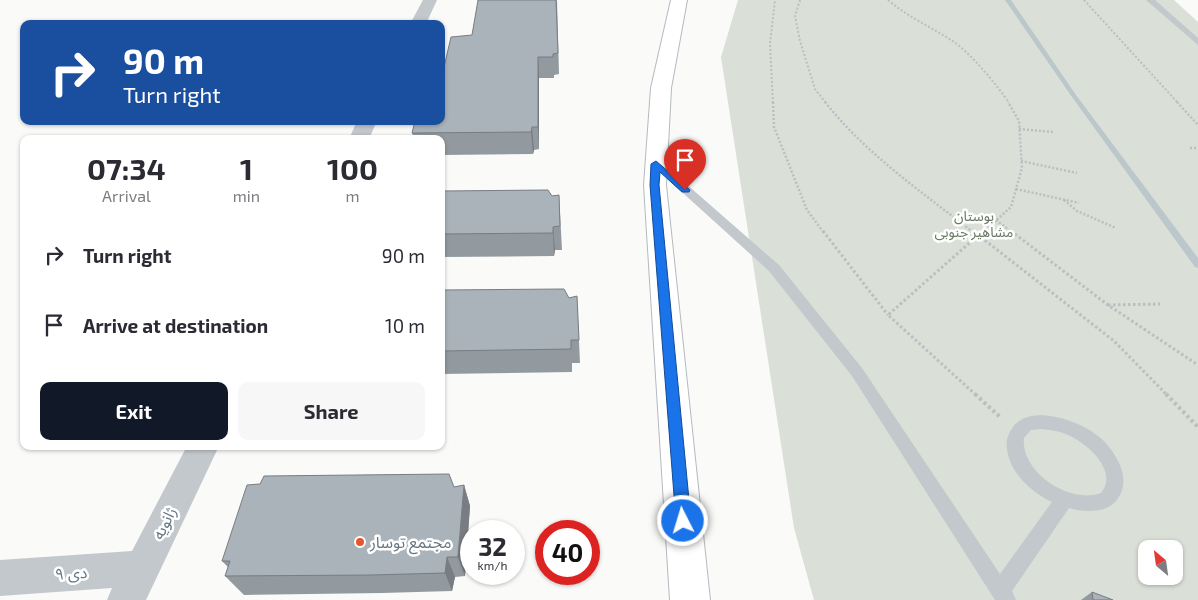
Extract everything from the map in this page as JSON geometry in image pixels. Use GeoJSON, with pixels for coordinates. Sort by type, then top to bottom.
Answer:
{"type":"FeatureCollection","features":[{"type":"Feature","properties":{"kind":"street"},"geometry":{"type":"LineString","coordinates":[[420,20],[430,0]]}},
{"type":"Feature","properties":{"kind":"street"},"geometry":{"type":"LineString","coordinates":[[679,0],[661,88],[655,195],[690,600]]}},
{"type":"Feature","properties":{"kind":"street","name":"ژانویه"},"geometry":{"type":"LineString","coordinates":[[126,600],[201,450]]}},
{"type":"Feature","properties":{"kind":"street","name":"۹ دی"},"geometry":{"type":"LineString","coordinates":[[0,578],[141,568]]}},
{"type":"Feature","properties":{"kind":"lane"},"geometry":{"type":"LineString","coordinates":[[1150,0],[1198,42]]}},
{"type":"Feature","properties":{"kind":"lane"},"geometry":{"type":"LineString","coordinates":[[656,164],[774,268],[857,372],[1003,596],[1065,499]]}},
{"type":"Feature","properties":{"kind":"lane"},"geometry":{"type":"LineString","coordinates":[[1041,422],[1059,424],[1077,430],[1108,456],[1115,470],[1116,484],[1110,495],[1099,501],[1083,503],[1065,499],[1041,486],[1022,468],[1016,455],[1014,443],[1017,433],[1027,425],[1041,422]]}},
{"type":"Feature","properties":{"kind":"path"},"geometry":{"type":"LineString","coordinates":[[774,0],[770,44],[774,127],[807,210],[888,315],[1017,433]]}},
{"type":"Feature","properties":{"kind":"path"},"geometry":{"type":"LineString","coordinates":[[800,0],[795,16],[800,41],[815,89],[844,126],[877,157],[1114,341],[1198,427]]}},
{"type":"Feature","properties":{"kind":"path"},"geometry":{"type":"LineString","coordinates":[[888,0],[906,16],[953,41],[999,87],[1019,121],[1022,168],[1011,207],[888,315]]}},
{"type":"Feature","properties":{"kind":"path"},"geometry":{"type":"LineString","coordinates":[[1084,0],[1198,124]]}},
{"type":"Feature","properties":{"kind":"path"},"geometry":{"type":"LineString","coordinates":[[1019,129],[1054,132]]}},
{"type":"Feature","properties":{"kind":"path"},"geometry":{"type":"LineString","coordinates":[[1190,148],[1198,148]]}},
{"type":"Feature","properties":{"kind":"path"},"geometry":{"type":"LineString","coordinates":[[1021,161],[1076,174]]}},
{"type":"Feature","properties":{"kind":"path"},"geometry":{"type":"LineString","coordinates":[[1016,189],[1078,203]]}},
{"type":"Feature","properties":{"kind":"path"},"geometry":{"type":"LineString","coordinates":[[1064,200],[1077,210],[1116,228]]}},
{"type":"Feature","properties":{"kind":"path"},"geometry":{"type":"LineString","coordinates":[[996,220],[1108,305],[1198,365]]}},
{"type":"Feature","properties":{"kind":"path"},"geometry":{"type":"LineString","coordinates":[[1108,305],[1160,304]]}},
{"type":"Feature","properties":{"kind":"green space","name":"بوستان مشاهیر جنوبی"},"geometry":{"type":"Polygon","coordinates":[[[738,0],[1174,0],[1198,22],[1198,600],[814,600],[794,528],[721,57],[738,0]]]}},
{"type":"Feature","properties":{"kind":"building"},"geometry":{"type":"Polygon","coordinates":[[[478,0],[556,0],[558,53],[553,54],[553,57],[538,57],[538,127],[532,127],[531,132],[412,133],[414,125],[445,125],[445,63],[451,37],[472,35],[478,0]]]}},
{"type":"Feature","properties":{"kind":"building"},"geometry":{"type":"Polygon","coordinates":[[[548,190],[552,196],[559,195],[560,226],[553,227],[553,233],[445,234],[445,191],[548,190]]]}},
{"type":"Feature","properties":{"kind":"building"},"geometry":{"type":"Polygon","coordinates":[[[564,289],[569,298],[577,296],[579,340],[571,340],[571,349],[445,351],[445,290],[564,289]]]}},
{"type":"Feature","properties":{"kind":"building","name":"مجتمع توسار"},"geometry":{"type":"Polygon","coordinates":[[[449,474],[454,487],[464,485],[458,557],[447,557],[445,573],[225,576],[230,561],[222,561],[247,485],[260,484],[264,476],[449,474]]]}},
{"type":"Feature","properties":{"kind":"building"},"geometry":{"type":"Polygon","coordinates":[[[1092,592],[1113,600],[1093,600],[1092,592]]]}},
{"type":"Feature","properties":{"kind":"waterway"},"geometry":{"type":"LineString","coordinates":[[1008,0],[1074,96],[1198,265]]}},
{"type":"Feature","properties":{"kind":"place","name":"مجتمع توسار"},"geometry":{"type":"Point","coordinates":[360,542]}},
{"type":"Feature","properties":{"kind":"route"},"geometry":{"type":"LineString","coordinates":[[683,521],[655,185],[656,164],[685,190]]}}]}
